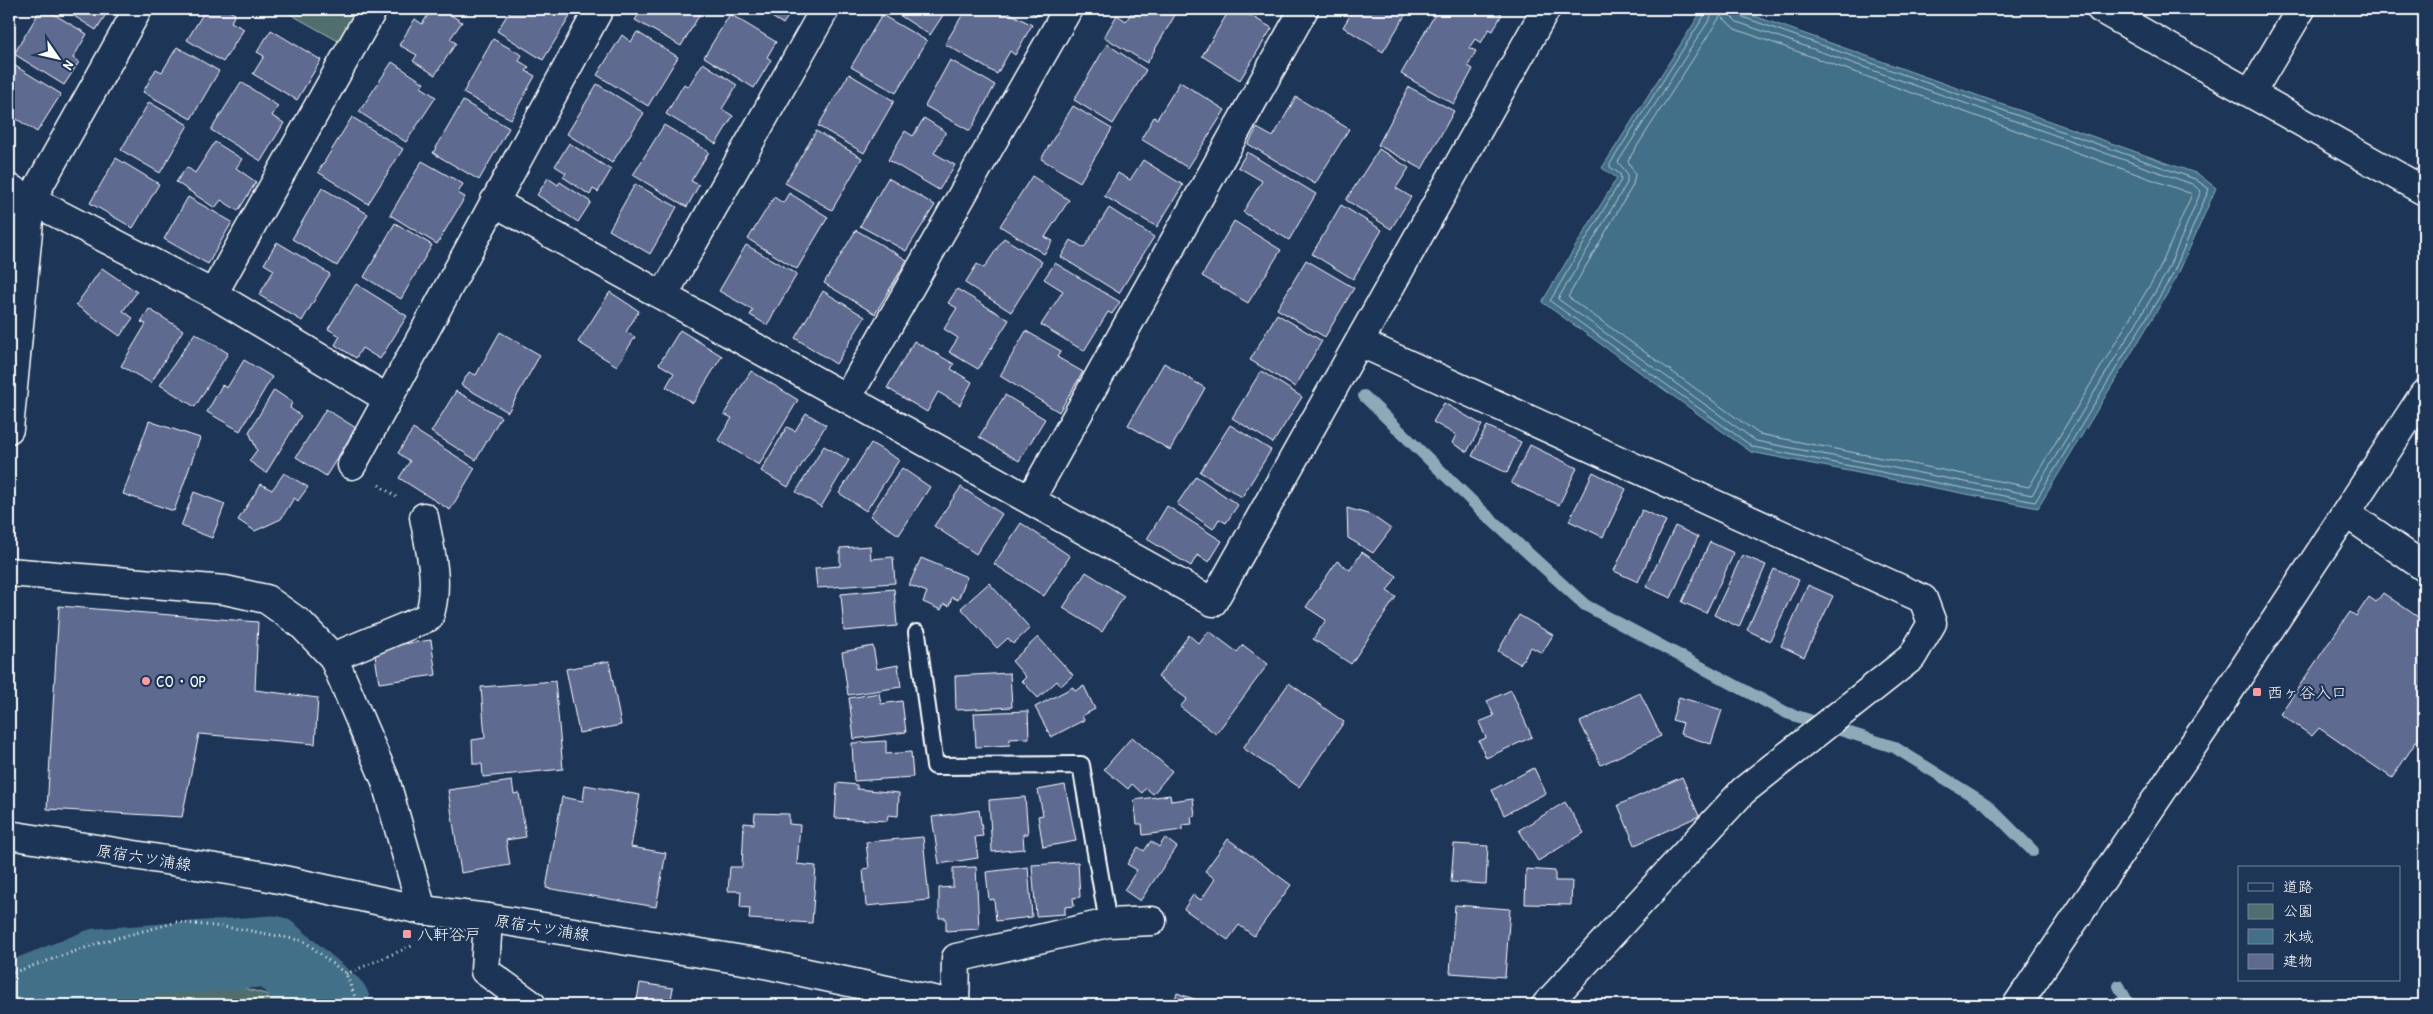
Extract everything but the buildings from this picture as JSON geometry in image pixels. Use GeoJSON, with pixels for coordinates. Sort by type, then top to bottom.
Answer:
{"type":"FeatureCollection","features":[{"type":"Feature","properties":{"kind":"street"},"geometry":{"type":"LineString","coordinates":[[9,428],[20,194],[138,9]]}},
{"type":"Feature","properties":{"kind":"street"},"geometry":{"type":"LineString","coordinates":[[213,294],[373,9]]}},
{"type":"Feature","properties":{"kind":"street"},"geometry":{"type":"LineString","coordinates":[[352,466],[599,9]]}},
{"type":"Feature","properties":{"kind":"street"},"geometry":{"type":"LineString","coordinates":[[663,296],[825,9]]}},
{"type":"Feature","properties":{"kind":"street"},"geometry":{"type":"LineString","coordinates":[[847,398],[1068,9]]}},
{"type":"Feature","properties":{"kind":"street"},"geometry":{"type":"LineString","coordinates":[[1030,500],[1304,9]]}},
{"type":"Feature","properties":{"kind":"street"},"geometry":{"type":"LineString","coordinates":[[494,202],[1213,602],[1546,9]]}},
{"type":"Feature","properties":{"kind":"street"},"geometry":{"type":"LineString","coordinates":[[2101,9],[2424,191]]}},
{"type":"Feature","properties":{"kind":"street"},"geometry":{"type":"LineString","coordinates":[[2252,93],[2301,9]]}},
{"type":"Feature","properties":{"kind":"street"},"geometry":{"type":"LineString","coordinates":[[20,194],[213,294],[388,399]]}},
{"type":"Feature","properties":{"kind":"street"},"geometry":{"type":"LineString","coordinates":[[1359,342],[1923,599],[1932,623],[1912,657],[1743,791],[1546,1005]]}},
{"type":"Feature","properties":{"kind":"street"},"geometry":{"type":"LineString","coordinates":[[2017,1005],[2424,394]]}},
{"type":"Feature","properties":{"kind":"street"},"geometry":{"type":"LineString","coordinates":[[2346,513],[2424,567]]}},
{"type":"Feature","properties":{"kind":"street"},"geometry":{"type":"LineString","coordinates":[[333,657],[429,617],[434,601],[435,586],[424,517]]}},
{"type":"Feature","properties":{"kind":"street"},"geometry":{"type":"LineString","coordinates":[[9,572],[225,590],[266,599],[301,624],[333,657],[385,779],[422,910]]}},
{"type":"Feature","properties":{"kind":"street","name":"原宿六ツ浦線"},"geometry":{"type":"LineString","coordinates":[[9,835],[265,876],[422,910],[488,918],[755,962],[956,1005]]}},
{"type":"Feature","properties":{"kind":"street"},"geometry":{"type":"LineString","coordinates":[[488,918],[485,971],[532,1005]]}},
{"type":"Feature","properties":{"kind":"street"},"geometry":{"type":"LineString","coordinates":[[956,1005],[956,958],[1108,922],[1152,921]]}},
{"type":"Feature","properties":{"kind":"lane"},"geometry":{"type":"LineString","coordinates":[[917,633],[935,766],[1081,765],[1108,922]]}},
{"type":"Feature","properties":{"kind":"path"},"geometry":{"type":"LineString","coordinates":[[352,466],[424,517]]}},
{"type":"Feature","properties":{"kind":"path"},"geometry":{"type":"LineString","coordinates":[[9,974],[102,942],[177,922],[241,929],[304,942],[346,974],[358,1005]]}},
{"type":"Feature","properties":{"kind":"path"},"geometry":{"type":"LineString","coordinates":[[346,974],[418,943]]}},
{"type":"Feature","properties":{"kind":"green space"},"geometry":{"type":"Polygon","coordinates":[[[281,9],[359,9],[340,42],[281,9]]]}},
{"type":"Feature","properties":{"kind":"green space"},"geometry":{"type":"Polygon","coordinates":[[[226,983],[300,1005],[86,1005],[135,989],[226,983]]]}},
{"type":"Feature","properties":{"kind":"water"},"geometry":{"type":"Polygon","coordinates":[[[1703,9],[1735,9],[2198,174],[2216,188],[2176,279],[2038,508],[1751,452],[1542,302],[1617,178],[1602,168],[1703,9]]]}},
{"type":"Feature","properties":{"kind":"waterway"},"geometry":{"type":"LineString","coordinates":[[1364,396],[1483,512],[1585,605],[1787,713],[1894,747],[1986,804],[2033,851]]}},
{"type":"Feature","properties":{"kind":"waterway"},"geometry":{"type":"LineString","coordinates":[[9,999],[98,964],[272,951],[335,1005]]}},
{"type":"Feature","properties":{"kind":"waterway"},"geometry":{"type":"LineString","coordinates":[[2119,986],[2129,1005]]}},
{"type":"Feature","properties":{"kind":"place","name":"CO・OP"},"geometry":{"type":"Point","coordinates":[146,681]}},
{"type":"Feature","properties":{"kind":"place","name":"西ヶ谷入口"},"geometry":{"type":"Point","coordinates":[2257,692]}},
{"type":"Feature","properties":{"kind":"place","name":"八軒谷戸"},"geometry":{"type":"Point","coordinates":[407,934]}}]}
